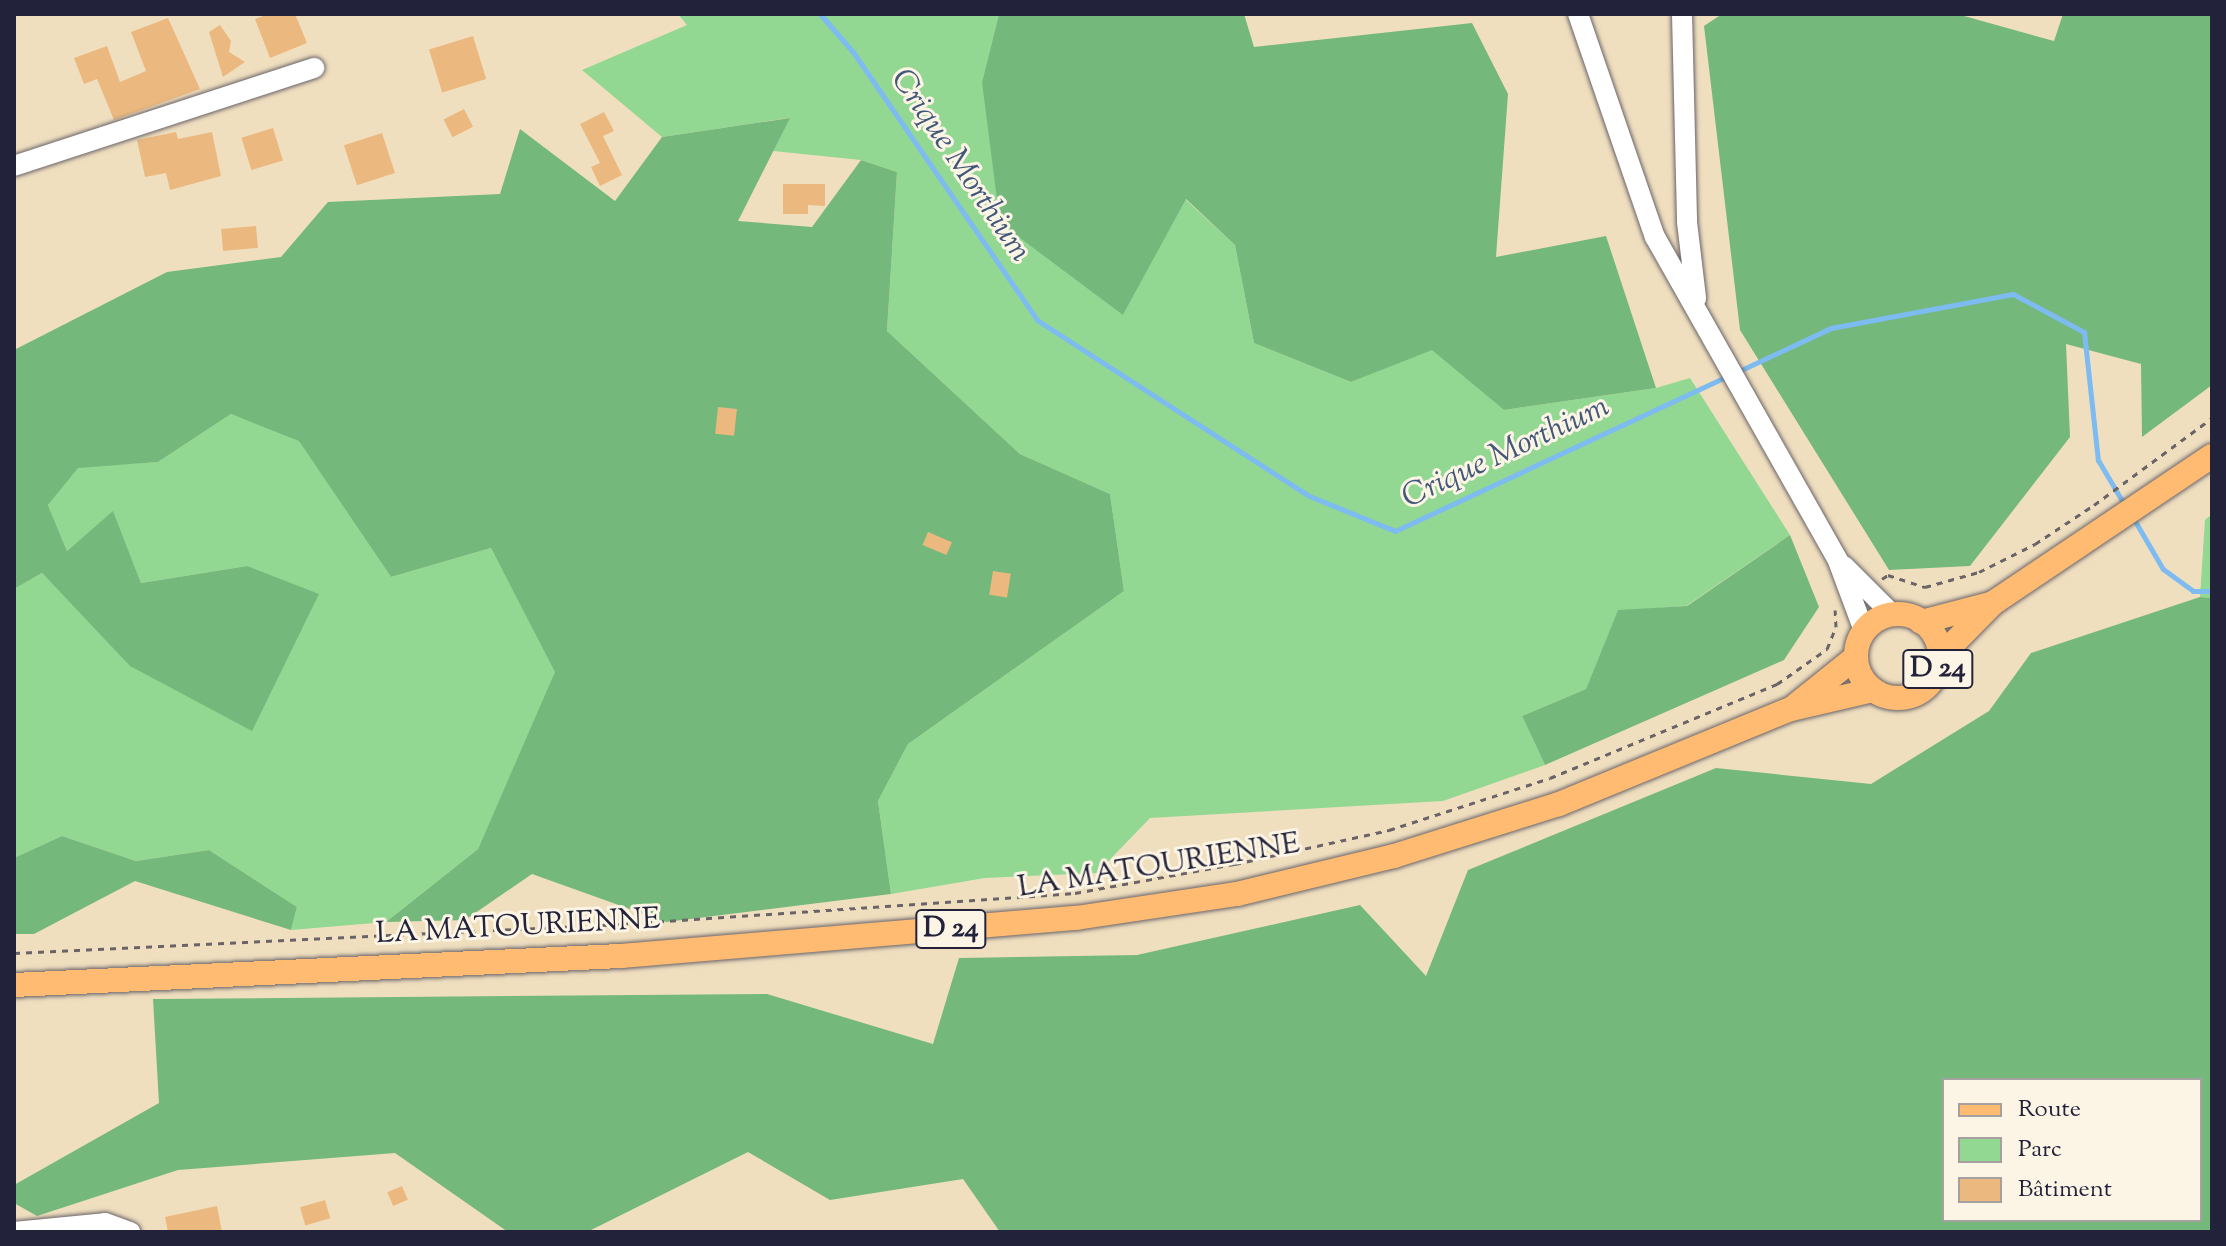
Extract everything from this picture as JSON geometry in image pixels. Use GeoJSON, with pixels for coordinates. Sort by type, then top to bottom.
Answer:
{"type":"FeatureCollection","features":[{"type":"Feature","properties":{"kind":"main road","name":"D 24"},"geometry":{"type":"LineString","coordinates":[[1993,603],[1921,622],[1893,615],[1864,631],[1856,657],[1873,690],[1897,698],[1910,696],[1932,681],[1940,657],[1993,603],[2162,493],[2212,456]]}},
{"type":"Feature","properties":{"kind":"main road","name":"D 24"},"geometry":{"type":"LineString","coordinates":[[1921,622],[1938,643],[1940,657]]}},
{"type":"Feature","properties":{"kind":"main road","name":"LA MATOURIENNE"},"geometry":{"type":"LineString","coordinates":[[1791,709],[1856,657]]}},
{"type":"Feature","properties":{"kind":"main road","name":"LA MATOURIENNE"},"geometry":{"type":"LineString","coordinates":[[14,985],[637,955],[1076,918],[1237,894],[1394,856],[1559,804],[1791,709],[1873,690]]}},
{"type":"Feature","properties":{"kind":"main road","name":"LA MATOURIENNE"},"geometry":{"type":"LineString","coordinates":[[14,994],[79,983]]}},
{"type":"Feature","properties":{"kind":"street"},"geometry":{"type":"LineString","coordinates":[[1578,14],[1655,237],[1697,306],[1720,354],[1838,561],[1858,591],[1893,615]]}},
{"type":"Feature","properties":{"kind":"street"},"geometry":{"type":"LineString","coordinates":[[1682,14],[1687,222],[1697,306]]}},
{"type":"Feature","properties":{"kind":"street"},"geometry":{"type":"LineString","coordinates":[[14,166],[314,68]]}},
{"type":"Feature","properties":{"kind":"street"},"geometry":{"type":"LineString","coordinates":[[1858,591],[1864,631]]}},
{"type":"Feature","properties":{"kind":"street"},"geometry":{"type":"LineString","coordinates":[[14,1232],[105,1223],[130,1232]]}},
{"type":"Feature","properties":{"kind":"path"},"geometry":{"type":"LineString","coordinates":[[14,953],[622,924],[1075,893],[1235,864],[1389,830],[1550,778],[1777,684],[1827,649],[1836,627],[1834,605],[1888,575],[1925,587],[1979,572],[2035,544],[2146,470],[2212,418]]}},
{"type":"Feature","properties":{"kind":"green space"},"geometry":{"type":"Polygon","coordinates":[[[678,14],[999,14],[982,82],[1123,315],[1185,199],[1235,245],[1254,343],[1351,382],[1432,349],[1504,410],[1656,388],[1690,378],[1790,535],[1686,606],[1618,611],[1586,689],[1522,716],[1545,765],[1443,801],[1150,818],[1097,873],[985,878],[891,894],[878,801],[908,744],[1124,591],[1110,494],[1020,454],[887,331],[897,172],[861,160],[773,151],[789,118],[662,137],[582,70],[687,25],[678,14]]]}},
{"type":"Feature","properties":{"kind":"green space"},"geometry":{"type":"Polygon","coordinates":[[[999,14],[1244,14],[1254,47],[1472,23],[1508,94],[1496,257],[1606,236],[1656,388],[1504,410],[1432,350],[1351,382],[1254,343],[1235,245],[1186,199],[1123,315],[1000,223],[982,82],[999,14]]]}},
{"type":"Feature","properties":{"kind":"green space"},"geometry":{"type":"Polygon","coordinates":[[[1722,14],[1957,14],[2054,41],[2063,14],[2212,14],[2212,385],[2142,437],[2141,364],[2066,344],[2070,437],[1970,566],[1889,570],[1740,330],[1704,26],[1722,14]]]}},
{"type":"Feature","properties":{"kind":"green space"},"geometry":{"type":"Polygon","coordinates":[[[790,118],[738,221],[812,227],[861,160],[897,172],[887,331],[1020,454],[1110,494],[1124,591],[908,744],[878,801],[891,894],[666,922],[532,874],[465,920],[386,922],[478,849],[555,672],[491,548],[391,577],[299,441],[231,414],[158,462],[78,468],[48,505],[67,551],[113,511],[141,583],[247,566],[319,594],[252,731],[130,666],[42,573],[14,589],[14,350],[167,272],[281,257],[328,202],[500,194],[520,129],[615,201],[662,137],[790,118]]]}},
{"type":"Feature","properties":{"kind":"green space"},"geometry":{"type":"Polygon","coordinates":[[[231,414],[299,440],[391,577],[491,548],[556,672],[478,849],[386,922],[291,930],[297,907],[209,850],[136,861],[62,836],[14,858],[14,589],[42,573],[131,666],[247,566],[141,583],[113,512],[67,551],[48,505],[78,467],[158,462],[231,414]]]}},
{"type":"Feature","properties":{"kind":"green space"},"geometry":{"type":"Polygon","coordinates":[[[2212,514],[2212,598],[2200,597],[2205,520],[2212,514]]]}},
{"type":"Feature","properties":{"kind":"green space"},"geometry":{"type":"Polygon","coordinates":[[[1790,535],[1819,607],[1784,660],[1545,765],[1522,716],[1586,689],[1618,610],[1687,606],[1790,535]]]}},
{"type":"Feature","properties":{"kind":"green space"},"geometry":{"type":"Polygon","coordinates":[[[2200,597],[2212,598],[2212,1232],[1000,1232],[963,1179],[830,1200],[748,1152],[587,1232],[508,1232],[395,1153],[178,1170],[37,1216],[14,1203],[14,1185],[159,1103],[153,999],[767,994],[933,1044],[959,958],[1137,955],[1360,905],[1426,976],[1468,870],[1716,768],[1871,784],[1989,711],[2031,653],[2200,597]]]}},
{"type":"Feature","properties":{"kind":"green space"},"geometry":{"type":"Polygon","coordinates":[[[62,836],[136,861],[209,850],[297,907],[291,930],[135,881],[34,934],[14,934],[14,858],[62,836]]]}},
{"type":"Feature","properties":{"kind":"building"},"geometry":{"type":"Polygon","coordinates":[[[269,14],[295,14],[307,43],[270,58],[255,19],[269,14]]]}},
{"type":"Feature","properties":{"kind":"building"},"geometry":{"type":"Polygon","coordinates":[[[168,18],[200,89],[114,120],[97,79],[84,84],[74,58],[107,46],[120,82],[146,71],[131,32],[168,18]]]}},
{"type":"Feature","properties":{"kind":"building"},"geometry":{"type":"Polygon","coordinates":[[[220,25],[231,41],[229,52],[245,62],[223,77],[209,32],[220,25]]]}},
{"type":"Feature","properties":{"kind":"building"},"geometry":{"type":"Polygon","coordinates":[[[473,36],[486,79],[442,92],[429,49],[473,36]]]}},
{"type":"Feature","properties":{"kind":"building"},"geometry":{"type":"Polygon","coordinates":[[[464,109],[473,127],[453,137],[444,119],[464,109]]]}},
{"type":"Feature","properties":{"kind":"building"},"geometry":{"type":"Polygon","coordinates":[[[604,112],[614,131],[603,136],[622,175],[600,186],[591,167],[600,163],[580,124],[604,112]]]}},
{"type":"Feature","properties":{"kind":"building"},"geometry":{"type":"Polygon","coordinates":[[[273,128],[283,161],[251,170],[241,138],[273,128]]]}},
{"type":"Feature","properties":{"kind":"building"},"geometry":{"type":"Polygon","coordinates":[[[176,132],[178,139],[212,132],[221,176],[170,190],[166,173],[145,177],[137,140],[176,132]]]}},
{"type":"Feature","properties":{"kind":"building"},"geometry":{"type":"Polygon","coordinates":[[[382,133],[395,173],[357,185],[344,145],[382,133]]]}},
{"type":"Feature","properties":{"kind":"building"},"geometry":{"type":"Polygon","coordinates":[[[783,184],[825,184],[825,206],[808,205],[808,214],[783,214],[783,184]]]}},
{"type":"Feature","properties":{"kind":"building"},"geometry":{"type":"Polygon","coordinates":[[[256,226],[258,248],[223,251],[221,229],[256,226]]]}},
{"type":"Feature","properties":{"kind":"building"},"geometry":{"type":"Polygon","coordinates":[[[718,407],[737,409],[734,436],[715,434],[718,407]]]}},
{"type":"Feature","properties":{"kind":"building"},"geometry":{"type":"Polygon","coordinates":[[[928,532],[952,542],[946,555],[923,545],[928,532]]]}},
{"type":"Feature","properties":{"kind":"building"},"geometry":{"type":"Polygon","coordinates":[[[993,571],[1011,574],[1007,598],[989,595],[993,571]]]}},
{"type":"Feature","properties":{"kind":"building"},"geometry":{"type":"Polygon","coordinates":[[[402,1186],[408,1200],[393,1206],[387,1192],[402,1186]]]}},
{"type":"Feature","properties":{"kind":"building"},"geometry":{"type":"Polygon","coordinates":[[[325,1200],[330,1218],[305,1225],[300,1207],[325,1200]]]}},
{"type":"Feature","properties":{"kind":"building"},"geometry":{"type":"Polygon","coordinates":[[[217,1206],[222,1232],[168,1232],[165,1217],[217,1206]]]}},
{"type":"Feature","properties":{"kind":"waterway","name":"Crique Morthium"},"geometry":{"type":"LineString","coordinates":[[820,14],[853,52],[1037,320],[1307,495],[1395,531],[1728,376]]}},
{"type":"Feature","properties":{"kind":"waterway","name":"Crique Morthium"},"geometry":{"type":"LineString","coordinates":[[1737,372],[1831,328],[2013,294],[2084,332],[2098,460],[2124,504]]}},
{"type":"Feature","properties":{"kind":"waterway","name":"Crique Morthium"},"geometry":{"type":"LineString","coordinates":[[2132,516],[2163,569],[2193,591],[2212,591]]}}]}
